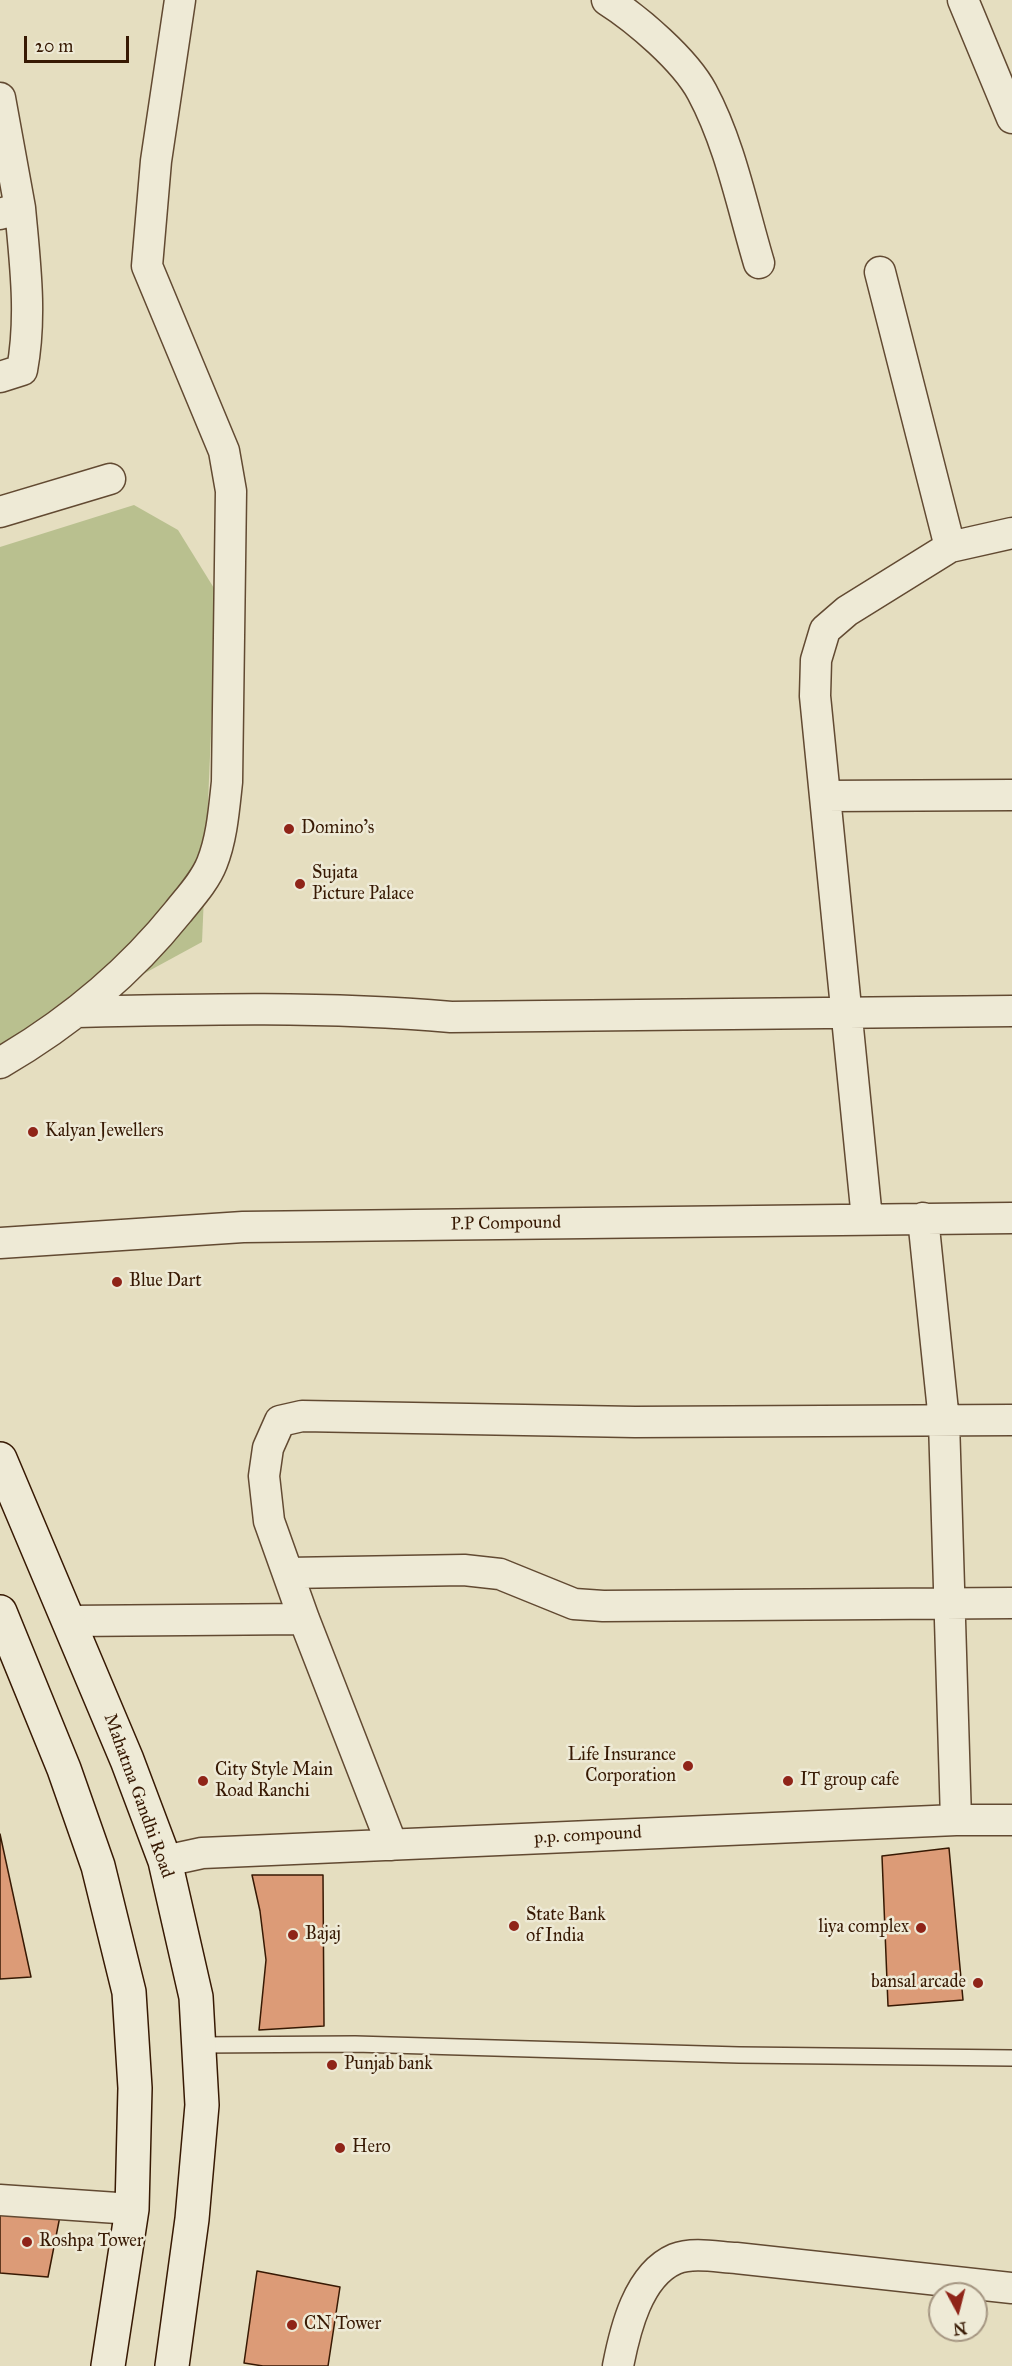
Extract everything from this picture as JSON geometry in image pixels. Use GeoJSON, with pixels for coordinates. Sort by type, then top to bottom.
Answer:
{"type":"FeatureCollection","features":[{"type":"Feature","properties":{"kind":"main road","name":"Mahatma Gandhi Road"},"geometry":{"type":"LineString","coordinates":[[0,1459],[128,1760],[165,1861],[196,1997],[202,2105],[192,2219],[172,2366]]}},
{"type":"Feature","properties":{"kind":"main road"},"geometry":{"type":"LineString","coordinates":[[0,1612],[64,1769],[98,1866],[129,1992],[135,2088],[132,2210],[108,2366]]}},
{"type":"Feature","properties":{"kind":"street"},"geometry":{"type":"LineString","coordinates":[[0,1063],[77,1012],[138,958],[196,891],[212,864],[222,824],[227,782],[231,491],[224,451],[147,266],[156,161],[180,0]]}},
{"type":"Feature","properties":{"kind":"street"},"geometry":{"type":"LineString","coordinates":[[607,0],[621,9],[678,59],[702,90],[720,130],[759,262]]}},
{"type":"Feature","properties":{"kind":"street"},"geometry":{"type":"LineString","coordinates":[[963,0],[1012,118]]}},
{"type":"Feature","properties":{"kind":"street"},"geometry":{"type":"LineString","coordinates":[[0,98],[10,211],[29,308],[27,343],[22,370],[0,377]]}},
{"type":"Feature","properties":{"kind":"street"},"geometry":{"type":"LineString","coordinates":[[880,272],[950,547]]}},
{"type":"Feature","properties":{"kind":"street"},"geometry":{"type":"LineString","coordinates":[[0,512],[110,479]]}},
{"type":"Feature","properties":{"kind":"street"},"geometry":{"type":"LineString","coordinates":[[867,1219],[815,696],[816,660],[825,630],[847,611],[950,547],[1012,534]]}},
{"type":"Feature","properties":{"kind":"street"},"geometry":{"type":"LineString","coordinates":[[825,796],[1012,795]]}},
{"type":"Feature","properties":{"kind":"street"},"geometry":{"type":"LineString","coordinates":[[77,1012],[270,1009],[404,1013],[451,1017],[1012,1011]]}},
{"type":"Feature","properties":{"kind":"street"},"geometry":{"type":"LineString","coordinates":[[923,1218],[944,1421],[956,1820]]}},
{"type":"Feature","properties":{"kind":"street","name":"P.P Compound"},"geometry":{"type":"LineString","coordinates":[[0,1243],[243,1227],[1012,1218]]}},
{"type":"Feature","properties":{"kind":"street"},"geometry":{"type":"LineString","coordinates":[[392,1845],[304,1619],[269,1521],[264,1476],[268,1448],[280,1421],[302,1416],[635,1422],[1012,1419]]}},
{"type":"Feature","properties":{"kind":"street"},"geometry":{"type":"LineString","coordinates":[[288,1573],[473,1571],[500,1574],[574,1604],[603,1606],[1012,1603]]}},
{"type":"Feature","properties":{"kind":"street"},"geometry":{"type":"LineString","coordinates":[[70,1621],[304,1619]]}},
{"type":"Feature","properties":{"kind":"street","name":"p.p. compound"},"geometry":{"type":"LineString","coordinates":[[165,1861],[202,1853],[956,1820],[1012,1820]]}},
{"type":"Feature","properties":{"kind":"street"},"geometry":{"type":"LineString","coordinates":[[0,2200],[132,2210]]}},
{"type":"Feature","properties":{"kind":"street"},"geometry":{"type":"LineString","coordinates":[[618,2366],[637,2302],[654,2273],[676,2259],[702,2256],[724,2257],[1012,2288]]}},
{"type":"Feature","properties":{"kind":"lane"},"geometry":{"type":"LineString","coordinates":[[199,2045],[367,2044],[739,2055],[1012,2058]]}},
{"type":"Feature","properties":{"kind":"green space"},"geometry":{"type":"Polygon","coordinates":[[[134,505],[178,530],[217,593],[202,942],[0,1052],[0,547],[134,505]]]}},
{"type":"Feature","properties":{"kind":"building"},"geometry":{"type":"Polygon","coordinates":[[[0,1834],[31,1977],[0,1979],[0,1834]]]}},
{"type":"Feature","properties":{"kind":"building","name":"liya complex"},"geometry":{"type":"Polygon","coordinates":[[[949,1848],[963,2000],[888,2006],[882,1856],[949,1848]]]}},
{"type":"Feature","properties":{"kind":"building","name":"Bajaj"},"geometry":{"type":"Polygon","coordinates":[[[252,1875],[323,1875],[324,2026],[259,2030],[266,1960],[260,1911],[252,1875]]]}},
{"type":"Feature","properties":{"kind":"building","name":"Roshpa Tower"},"geometry":{"type":"Polygon","coordinates":[[[0,2207],[61,2211],[48,2277],[0,2273],[0,2207]]]}},
{"type":"Feature","properties":{"kind":"building","name":"CN Tower"},"geometry":{"type":"Polygon","coordinates":[[[257,2271],[340,2287],[328,2366],[263,2366],[244,2363],[257,2271]]]}},
{"type":"Feature","properties":{"kind":"place","name":"Domino's"},"geometry":{"type":"Point","coordinates":[289,829]}},
{"type":"Feature","properties":{"kind":"place","name":"Sujata Picture Palace"},"geometry":{"type":"Point","coordinates":[300,884]}},
{"type":"Feature","properties":{"kind":"place","name":"Kalyan Jewellers"},"geometry":{"type":"Point","coordinates":[33,1132]}},
{"type":"Feature","properties":{"kind":"place","name":"Blue Dart"},"geometry":{"type":"Point","coordinates":[117,1282]}},
{"type":"Feature","properties":{"kind":"place","name":"Life Insurance Corporation"},"geometry":{"type":"Point","coordinates":[688,1766]}},
{"type":"Feature","properties":{"kind":"place","name":"City Style Main Road Ranchi"},"geometry":{"type":"Point","coordinates":[203,1781]}},
{"type":"Feature","properties":{"kind":"place","name":"IT group cafe"},"geometry":{"type":"Point","coordinates":[788,1781]}},
{"type":"Feature","properties":{"kind":"place","name":"State Bank of India"},"geometry":{"type":"Point","coordinates":[514,1926]}},
{"type":"Feature","properties":{"kind":"place","name":"liya complex"},"geometry":{"type":"Point","coordinates":[921,1928]}},
{"type":"Feature","properties":{"kind":"place","name":"Bajaj"},"geometry":{"type":"Point","coordinates":[293,1935]}},
{"type":"Feature","properties":{"kind":"place","name":"bansal arcade"},"geometry":{"type":"Point","coordinates":[978,1983]}},
{"type":"Feature","properties":{"kind":"place","name":"Punjab bank"},"geometry":{"type":"Point","coordinates":[332,2065]}},
{"type":"Feature","properties":{"kind":"place","name":"Hero"},"geometry":{"type":"Point","coordinates":[340,2148]}},
{"type":"Feature","properties":{"kind":"place","name":"Roshpa Tower"},"geometry":{"type":"Point","coordinates":[27,2242]}},
{"type":"Feature","properties":{"kind":"place","name":"CN Tower"},"geometry":{"type":"Point","coordinates":[292,2325]}}]}
